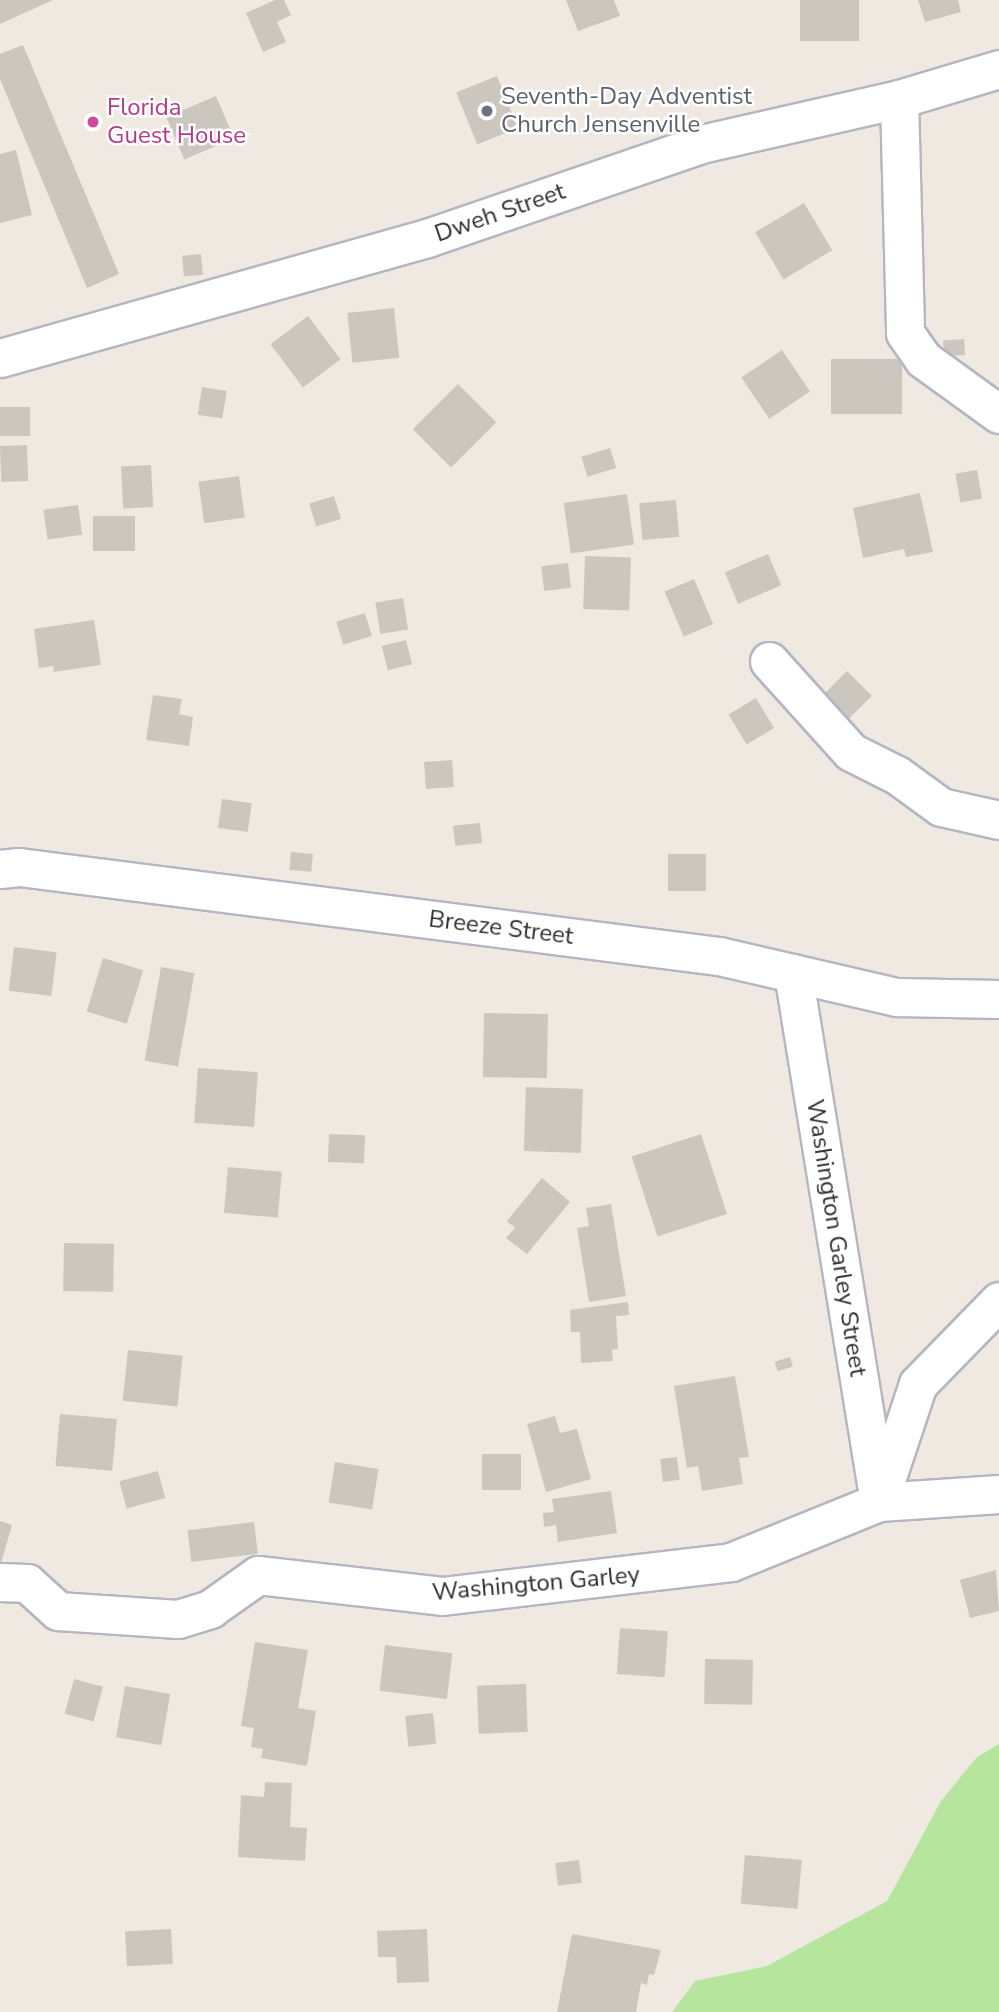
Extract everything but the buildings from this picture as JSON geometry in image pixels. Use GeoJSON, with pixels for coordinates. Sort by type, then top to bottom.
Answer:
{"type":"FeatureCollection","features":[{"type":"Feature","properties":{"kind":"street","name":"Dweh Street"},"geometry":{"type":"LineString","coordinates":[[0,358],[427,237],[701,144],[899,99],[999,69]]}},
{"type":"Feature","properties":{"kind":"street"},"geometry":{"type":"LineString","coordinates":[[899,99],[905,333],[923,359],[999,414]]}},
{"type":"Feature","properties":{"kind":"street"},"geometry":{"type":"LineString","coordinates":[[769,661],[851,752],[897,775],[941,807],[999,820]]}},
{"type":"Feature","properties":{"kind":"street","name":"Breeze Street"},"geometry":{"type":"LineString","coordinates":[[0,869],[19,867],[719,956],[897,997],[999,999]]}},
{"type":"Feature","properties":{"kind":"street","name":"Washington Garley Street"},"geometry":{"type":"LineString","coordinates":[[793,973],[879,1502]]}},
{"type":"Feature","properties":{"kind":"street"},"geometry":{"type":"LineString","coordinates":[[879,1502],[918,1384],[999,1301]]}},
{"type":"Feature","properties":{"kind":"street","name":"Washington Garley"},"geometry":{"type":"LineString","coordinates":[[0,1582],[27,1583],[58,1611],[178,1619],[210,1609],[258,1575],[442,1596],[731,1562],[879,1502],[999,1493]]}},
{"type":"Feature","properties":{"kind":"green space"},"geometry":{"type":"Polygon","coordinates":[[[999,1744],[999,2012],[672,2012],[695,1981],[767,1966],[887,1901],[941,1801],[977,1757],[999,1744]]]}},
{"type":"Feature","properties":{"kind":"place","name":"Seventh-Day Adventist Church Jensenville"},"geometry":{"type":"Point","coordinates":[487,111]}},
{"type":"Feature","properties":{"kind":"place","name":"Florida Guest House"},"geometry":{"type":"Point","coordinates":[93,122]}}]}
